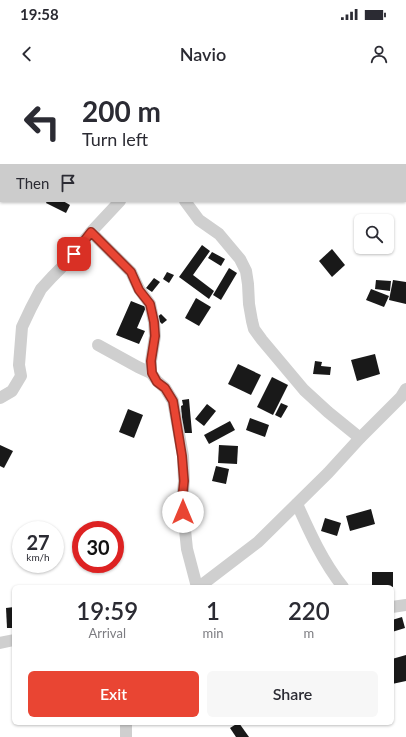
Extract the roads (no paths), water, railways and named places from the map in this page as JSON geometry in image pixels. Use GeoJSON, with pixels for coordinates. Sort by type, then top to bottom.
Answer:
{"type":"FeatureCollection","features":[{"type":"Feature","properties":{"kind":"street"},"geometry":{"type":"LineString","coordinates":[[0,398],[12,391],[21,376],[19,365],[22,327],[41,289],[67,262],[91,232],[119,202]]}},
{"type":"Feature","properties":{"kind":"street"},"geometry":{"type":"LineString","coordinates":[[186,202],[199,220],[219,234],[240,259],[246,271],[249,304],[254,329],[262,340],[304,390],[360,438]]}},
{"type":"Feature","properties":{"kind":"street"},"geometry":{"type":"LineString","coordinates":[[91,232],[131,272],[139,290],[150,304],[155,336],[151,361],[152,373],[157,382],[165,388],[173,401],[182,456],[184,481],[182,501],[187,549],[197,585]]}},
{"type":"Feature","properties":{"kind":"street"},"geometry":{"type":"LineString","coordinates":[[98,345],[152,373]]}},
{"type":"Feature","properties":{"kind":"street"},"geometry":{"type":"LineString","coordinates":[[201,585],[258,542],[404,395]]}},
{"type":"Feature","properties":{"kind":"street"},"geometry":{"type":"LineString","coordinates":[[297,504],[318,550],[341,585]]}},
{"type":"Feature","properties":{"kind":"street"},"geometry":{"type":"LineString","coordinates":[[394,607],[406,605]]}},
{"type":"Feature","properties":{"kind":"street"},"geometry":{"type":"LineString","coordinates":[[0,643],[12,640]]}},
{"type":"Feature","properties":{"kind":"street"},"geometry":{"type":"LineString","coordinates":[[123,736],[126,725]]}}]}
